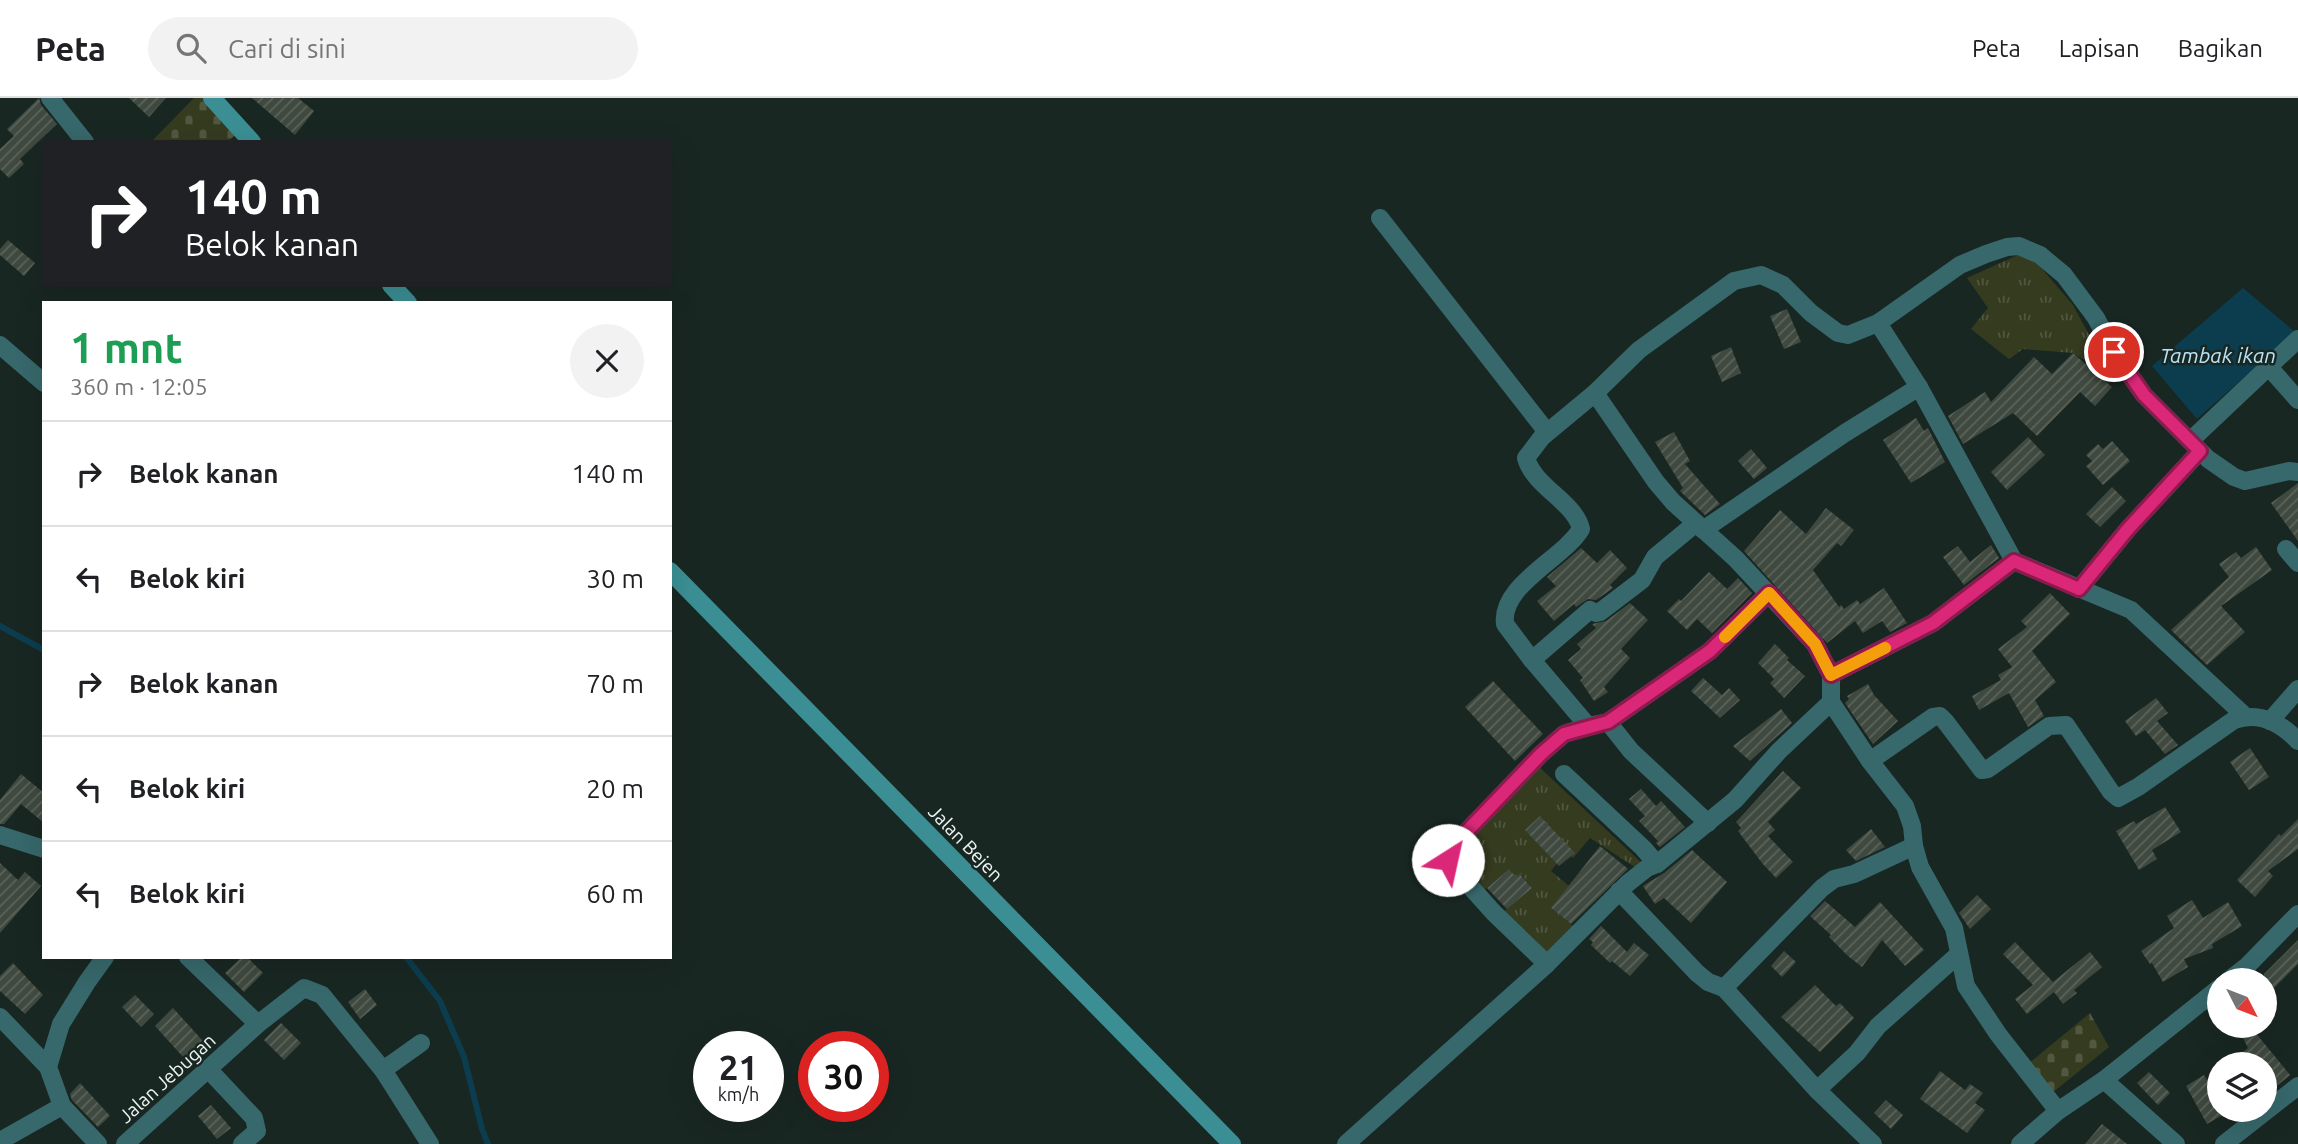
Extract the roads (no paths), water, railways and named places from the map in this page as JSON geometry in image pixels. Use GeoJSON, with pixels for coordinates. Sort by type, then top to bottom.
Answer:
{"type":"FeatureCollection","features":[{"type":"Feature","properties":{"kind":"street"},"geometry":{"type":"LineString","coordinates":[[50,98],[83,140]]}},
{"type":"Feature","properties":{"kind":"street"},"geometry":{"type":"LineString","coordinates":[[212,98],[250,140]]}},
{"type":"Feature","properties":{"kind":"street"},"geometry":{"type":"LineString","coordinates":[[1380,218],[1547,432]]}},
{"type":"Feature","properties":{"kind":"street"},"geometry":{"type":"LineString","coordinates":[[1588,726],[1505,624],[1507,604],[1581,528],[1573,514],[1529,468],[1526,458],[1547,432],[1595,393],[1639,350],[1734,281],[1761,275],[1783,285],[1811,313],[1838,332],[1848,335],[1878,323],[1960,265],[2007,247],[2030,249],[2050,262],[2070,283],[2096,318],[2114,352],[2144,395],[2221,469],[2245,481],[2289,471],[2298,472]]}},
{"type":"Feature","properties":{"kind":"street"},"geometry":{"type":"LineString","coordinates":[[393,287],[406,301]]}},
{"type":"Feature","properties":{"kind":"street"},"geometry":{"type":"LineString","coordinates":[[1878,323],[1919,387],[2014,561],[2131,610],[2245,716]]}},
{"type":"Feature","properties":{"kind":"street"},"geometry":{"type":"LineString","coordinates":[[2079,589],[2195,446],[2268,366],[2298,339]]}},
{"type":"Feature","properties":{"kind":"street"},"geometry":{"type":"LineString","coordinates":[[0,345],[42,381]]}},
{"type":"Feature","properties":{"kind":"street"},"geometry":{"type":"LineString","coordinates":[[2268,366],[2298,400]]}},
{"type":"Feature","properties":{"kind":"street"},"geometry":{"type":"LineString","coordinates":[[1532,660],[1590,610],[1600,612],[1642,580],[1655,557],[1919,387]]}},
{"type":"Feature","properties":{"kind":"street"},"geometry":{"type":"LineString","coordinates":[[1595,393],[1656,482],[1769,593],[1815,644],[1831,675],[1831,702],[1870,761],[1905,806],[1920,867],[1954,929],[1966,986],[1998,1034],[2058,1111]]}},
{"type":"Feature","properties":{"kind":"street"},"geometry":{"type":"LineString","coordinates":[[2286,549],[2298,564]]}},
{"type":"Feature","properties":{"kind":"street"},"geometry":{"type":"LineString","coordinates":[[1831,675],[1933,623],[2014,561]]}},
{"type":"Feature","properties":{"kind":"street","name":"Jalan Bejen"},"geometry":{"type":"LineString","coordinates":[[672,573],[1232,1144]]}},
{"type":"Feature","properties":{"kind":"street"},"geometry":{"type":"LineString","coordinates":[[1547,964],[1494,913],[1450,864],[1447,852],[1541,754],[1564,734],[1608,722],[1710,651],[1769,593]]}},
{"type":"Feature","properties":{"kind":"street"},"geometry":{"type":"LineString","coordinates":[[2270,721],[2298,689]]}},
{"type":"Feature","properties":{"kind":"street"},"geometry":{"type":"LineString","coordinates":[[1346,1144],[1547,964],[1619,891],[1642,872],[1657,864],[1735,800],[1779,751],[1831,702]]}},
{"type":"Feature","properties":{"kind":"street"},"geometry":{"type":"LineString","coordinates":[[1870,761],[1933,717],[1940,716],[1945,721],[1982,771],[2049,726],[2066,725],[2111,792],[2118,798],[2234,720],[2245,716],[2284,725],[2298,741]]}},
{"type":"Feature","properties":{"kind":"street"},"geometry":{"type":"LineString","coordinates":[[1608,722],[1630,751],[1709,823]]}},
{"type":"Feature","properties":{"kind":"street"},"geometry":{"type":"LineString","coordinates":[[1564,774],[1657,864]]}},
{"type":"Feature","properties":{"kind":"street"},"geometry":{"type":"LineString","coordinates":[[0,835],[42,848]]}},
{"type":"Feature","properties":{"kind":"street"},"geometry":{"type":"LineString","coordinates":[[1724,988],[1822,888],[1835,879],[1854,874],[1914,846]]}},
{"type":"Feature","properties":{"kind":"street"},"geometry":{"type":"LineString","coordinates":[[1619,891],[1697,973],[1708,982],[1724,988],[1817,1090],[1873,1144]]}},
{"type":"Feature","properties":{"kind":"street"},"geometry":{"type":"LineString","coordinates":[[2244,968],[2298,914]]}},
{"type":"Feature","properties":{"kind":"street"},"geometry":{"type":"LineString","coordinates":[[1817,1090],[1857,1053],[1878,1026],[1959,954]]}},
{"type":"Feature","properties":{"kind":"street"},"geometry":{"type":"LineString","coordinates":[[48,1067],[61,1024],[104,959]]}},
{"type":"Feature","properties":{"kind":"street"},"geometry":{"type":"LineString","coordinates":[[190,959],[258,1024]]}},
{"type":"Feature","properties":{"kind":"street","name":"Jalan Jebugan"},"geometry":{"type":"LineString","coordinates":[[125,1144],[258,1024],[304,988],[322,995],[383,1070]]}},
{"type":"Feature","properties":{"kind":"street"},"geometry":{"type":"LineString","coordinates":[[2020,1144],[2058,1111],[2104,1080],[2207,998]]}},
{"type":"Feature","properties":{"kind":"street"},"geometry":{"type":"LineString","coordinates":[[0,1017],[48,1067],[62,1106],[98,1144]]}},
{"type":"Feature","properties":{"kind":"street"},"geometry":{"type":"LineString","coordinates":[[421,1044],[383,1070],[430,1144]]}},
{"type":"Feature","properties":{"kind":"street"},"geometry":{"type":"LineString","coordinates":[[209,1070],[254,1118],[257,1131],[242,1144]]}},
{"type":"Feature","properties":{"kind":"street"},"geometry":{"type":"LineString","coordinates":[[2104,1080],[2176,1144]]}},
{"type":"Feature","properties":{"kind":"street"},"geometry":{"type":"LineString","coordinates":[[2224,1144],[2298,1086]]}},
{"type":"Feature","properties":{"kind":"street"},"geometry":{"type":"LineString","coordinates":[[0,1141],[62,1106]]}},
{"type":"Feature","properties":{"kind":"water","name":"Tambak ikan"},"geometry":{"type":"Polygon","coordinates":[[[2243,288],[2295,332],[2197,419],[2152,366],[2243,288]]]}},
{"type":"Feature","properties":{"kind":"waterway"},"geometry":{"type":"LineString","coordinates":[[0,626],[42,649]]}},
{"type":"Feature","properties":{"kind":"waterway"},"geometry":{"type":"LineString","coordinates":[[408,959],[440,1001],[464,1057],[488,1144]]}}]}
